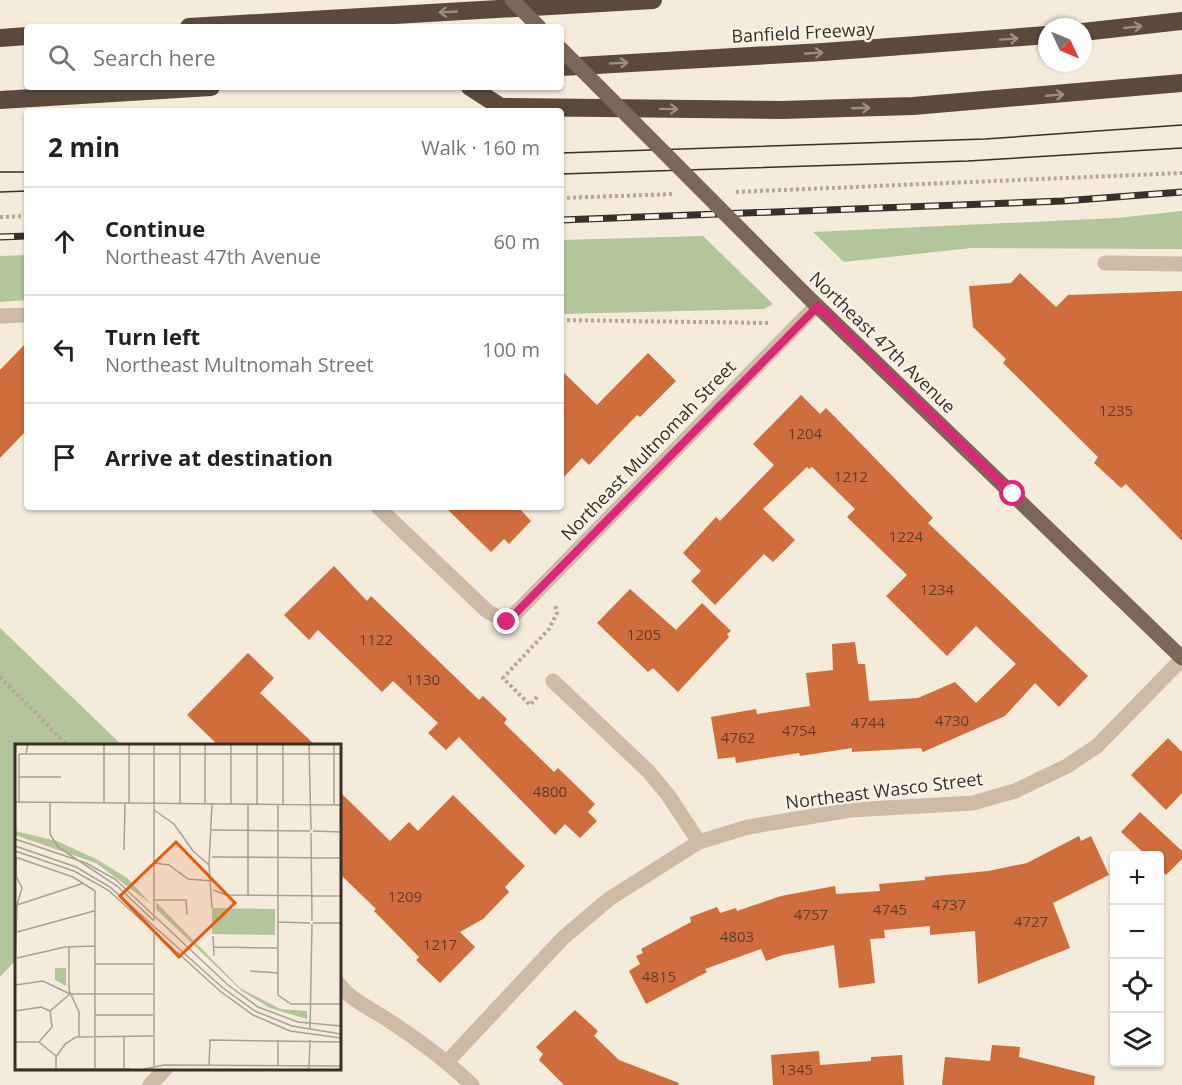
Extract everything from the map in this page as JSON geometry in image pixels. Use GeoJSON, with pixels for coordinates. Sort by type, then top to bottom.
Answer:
{"type":"FeatureCollection","features":[{"type":"Feature","properties":{"kind":"highway"},"geometry":{"type":"LineString","coordinates":[[241,24],[653,0]]}},
{"type":"Feature","properties":{"kind":"highway"},"geometry":{"type":"LineString","coordinates":[[1092,31],[1182,21]]}},
{"type":"Feature","properties":{"kind":"highway"},"geometry":{"type":"LineString","coordinates":[[0,38],[24,36]]}},
{"type":"Feature","properties":{"kind":"highway","name":"Banfield Freeway"},"geometry":{"type":"LineString","coordinates":[[564,67],[823,52],[1038,36]]}},
{"type":"Feature","properties":{"kind":"highway"},"geometry":{"type":"LineString","coordinates":[[475,90],[501,107],[781,110],[913,106],[1182,83]]}},
{"type":"Feature","properties":{"kind":"highway"},"geometry":{"type":"LineString","coordinates":[[0,100],[162,90]]}},
{"type":"Feature","properties":{"kind":"main road"},"geometry":{"type":"LineString","coordinates":[[512,0],[536,24]]}},
{"type":"Feature","properties":{"kind":"main road","name":"Northeast 47th Avenue"},"geometry":{"type":"LineString","coordinates":[[564,52],[813,301],[1182,658]]}},
{"type":"Feature","properties":{"kind":"street"},"geometry":{"type":"LineString","coordinates":[[1106,263],[1182,264]]}},
{"type":"Feature","properties":{"kind":"street","name":"Northeast Multnomah Street"},"geometry":{"type":"LineString","coordinates":[[381,510],[487,611],[507,622],[790,333],[813,301]]}},
{"type":"Feature","properties":{"kind":"street"},"geometry":{"type":"LineString","coordinates":[[0,316],[24,315]]}},
{"type":"Feature","properties":{"kind":"street","name":"Northeast Wasco Street"},"geometry":{"type":"LineString","coordinates":[[447,1062],[564,938],[609,899],[699,842],[748,827],[828,814],[973,803],[1015,791],[1066,766],[1097,746],[1182,658]]}},
{"type":"Feature","properties":{"kind":"street"},"geometry":{"type":"LineString","coordinates":[[553,681],[649,772],[668,795],[699,842]]}},
{"type":"Feature","properties":{"kind":"street"},"geometry":{"type":"LineString","coordinates":[[341,990],[393,1023],[447,1062],[472,1085]]}},
{"type":"Feature","properties":{"kind":"street"},"geometry":{"type":"LineString","coordinates":[[150,1085],[164,1070]]}},
{"type":"Feature","properties":{"kind":"path"},"geometry":{"type":"LineString","coordinates":[[735,192],[1182,173]]}},
{"type":"Feature","properties":{"kind":"path"},"geometry":{"type":"LineString","coordinates":[[564,198],[677,194]]}},
{"type":"Feature","properties":{"kind":"path"},"geometry":{"type":"LineString","coordinates":[[0,217],[24,216]]}},
{"type":"Feature","properties":{"kind":"path"},"geometry":{"type":"LineString","coordinates":[[564,320],[776,323],[790,333]]}},
{"type":"Feature","properties":{"kind":"path"},"geometry":{"type":"LineString","coordinates":[[548,581],[557,613],[549,629],[503,678],[530,705],[553,681]]}},
{"type":"Feature","properties":{"kind":"path"},"geometry":{"type":"LineString","coordinates":[[0,677],[66,744]]}},
{"type":"Feature","properties":{"kind":"green space"},"geometry":{"type":"Polygon","coordinates":[[[1182,211],[1182,249],[971,248],[844,262],[813,232],[1117,218],[1182,211]]]}},
{"type":"Feature","properties":{"kind":"green space"},"geometry":{"type":"Polygon","coordinates":[[[703,236],[773,304],[764,309],[564,314],[564,240],[703,236]]]}},
{"type":"Feature","properties":{"kind":"green space"},"geometry":{"type":"Polygon","coordinates":[[[24,255],[24,300],[0,302],[0,256],[24,255]]]}},
{"type":"Feature","properties":{"kind":"green space"},"geometry":{"type":"Polygon","coordinates":[[[0,628],[121,744],[15,744],[15,961],[0,977],[0,628]]]}},
{"type":"Feature","properties":{"kind":"building"},"geometry":{"type":"Polygon","coordinates":[[[1020,273],[1056,307],[1068,295],[1182,291],[1182,541],[1126,484],[1121,488],[1094,463],[1098,457],[1003,363],[1006,359],[973,327],[969,286],[1011,283],[1020,273]]]}},
{"type":"Feature","properties":{"kind":"building"},"geometry":{"type":"Polygon","coordinates":[[[24,345],[24,433],[0,458],[0,370],[24,345]]]}},
{"type":"Feature","properties":{"kind":"building"},"geometry":{"type":"Polygon","coordinates":[[[648,353],[676,381],[640,417],[637,415],[589,465],[582,458],[564,477],[564,373],[597,405],[648,353]]]}},
{"type":"Feature","properties":{"kind":"building"},"geometry":{"type":"Polygon","coordinates":[[[801,395],[820,414],[826,408],[933,518],[928,523],[1088,676],[1059,707],[1035,683],[1005,716],[923,752],[921,748],[852,752],[852,748],[800,756],[799,753],[736,763],[735,757],[718,759],[711,717],[756,709],[757,714],[810,706],[806,673],[833,670],[832,644],[855,642],[858,664],[865,664],[869,701],[918,698],[955,682],[976,703],[1016,664],[976,626],[947,656],[886,596],[907,575],[847,517],[855,509],[812,467],[809,469],[807,467],[763,509],[795,540],[773,562],[764,554],[715,605],[691,581],[701,571],[683,553],[716,517],[720,521],[774,465],[753,444],[801,395]]]}},
{"type":"Feature","properties":{"kind":"building"},"geometry":{"type":"Polygon","coordinates":[[[448,510],[521,510],[531,521],[509,544],[504,539],[491,552],[448,510]]]}},
{"type":"Feature","properties":{"kind":"building"},"geometry":{"type":"Polygon","coordinates":[[[334,566],[367,601],[371,596],[479,700],[483,696],[507,719],[504,723],[554,772],[558,768],[595,804],[588,812],[597,821],[580,838],[565,824],[555,835],[459,737],[446,750],[428,733],[438,723],[393,681],[382,692],[318,630],[309,640],[284,615],[334,566]]]}},
{"type":"Feature","properties":{"kind":"building"},"geometry":{"type":"Polygon","coordinates":[[[630,589],[676,630],[702,603],[731,631],[727,634],[729,637],[678,692],[653,668],[648,672],[597,623],[630,589]]]}},
{"type":"Feature","properties":{"kind":"building"},"geometry":{"type":"Polygon","coordinates":[[[248,653],[274,678],[260,693],[314,744],[217,744],[187,715],[248,653]]]}},
{"type":"Feature","properties":{"kind":"building"},"geometry":{"type":"Polygon","coordinates":[[[1168,738],[1182,752],[1182,793],[1166,810],[1131,775],[1168,738]]]}},
{"type":"Feature","properties":{"kind":"building"},"geometry":{"type":"Polygon","coordinates":[[[340,792],[390,841],[409,822],[418,831],[453,795],[525,866],[505,887],[509,892],[483,919],[460,932],[475,947],[440,983],[416,960],[419,957],[374,911],[376,909],[340,874],[340,792]]]}},
{"type":"Feature","properties":{"kind":"building"},"geometry":{"type":"Polygon","coordinates":[[[1140,812],[1182,851],[1182,859],[1166,875],[1164,873],[1164,851],[1142,851],[1121,832],[1140,812]]]}},
{"type":"Feature","properties":{"kind":"building"},"geometry":{"type":"Polygon","coordinates":[[[1079,836],[1081,841],[1091,836],[1109,875],[1053,903],[1070,948],[978,984],[975,931],[930,935],[930,926],[884,930],[885,938],[870,939],[875,983],[839,988],[834,945],[783,955],[766,961],[761,949],[705,969],[707,972],[646,1004],[629,971],[640,964],[636,956],[643,953],[641,949],[691,922],[690,917],[717,907],[720,913],[736,908],[737,911],[781,896],[835,886],[836,894],[880,891],[879,884],[988,871],[1027,863],[1079,836]]]}},
{"type":"Feature","properties":{"kind":"building"},"geometry":{"type":"Polygon","coordinates":[[[575,1010],[598,1031],[594,1036],[619,1060],[679,1083],[678,1085],[564,1085],[539,1060],[543,1054],[536,1047],[575,1010]]]}},
{"type":"Feature","properties":{"kind":"building"},"geometry":{"type":"Polygon","coordinates":[[[992,1045],[1020,1047],[1019,1057],[1095,1076],[1094,1085],[942,1085],[945,1057],[990,1061],[992,1045]]]}},
{"type":"Feature","properties":{"kind":"building"},"geometry":{"type":"Polygon","coordinates":[[[819,1051],[820,1065],[871,1061],[871,1057],[902,1055],[904,1085],[773,1085],[771,1055],[819,1051]]]}},
{"type":"Feature","properties":{"kind":"tram line"},"geometry":{"type":"LineString","coordinates":[[564,153],[985,139],[1182,125]]}},
{"type":"Feature","properties":{"kind":"tram line"},"geometry":{"type":"LineString","coordinates":[[564,174],[968,161],[1182,148]]}},
{"type":"Feature","properties":{"kind":"tram line"},"geometry":{"type":"LineString","coordinates":[[0,172],[24,172]]}},
{"type":"Feature","properties":{"kind":"tram line"},"geometry":{"type":"LineString","coordinates":[[0,192],[24,191]]}},
{"type":"Feature","properties":{"kind":"railway"},"geometry":{"type":"LineString","coordinates":[[564,220],[1063,201],[1182,192]]}},
{"type":"Feature","properties":{"kind":"railway"},"geometry":{"type":"LineString","coordinates":[[0,237],[24,236]]}},
{"type":"Feature","properties":{"kind":"route"},"geometry":{"type":"LineString","coordinates":[[507,622],[818,306],[1013,494]]}}]}
